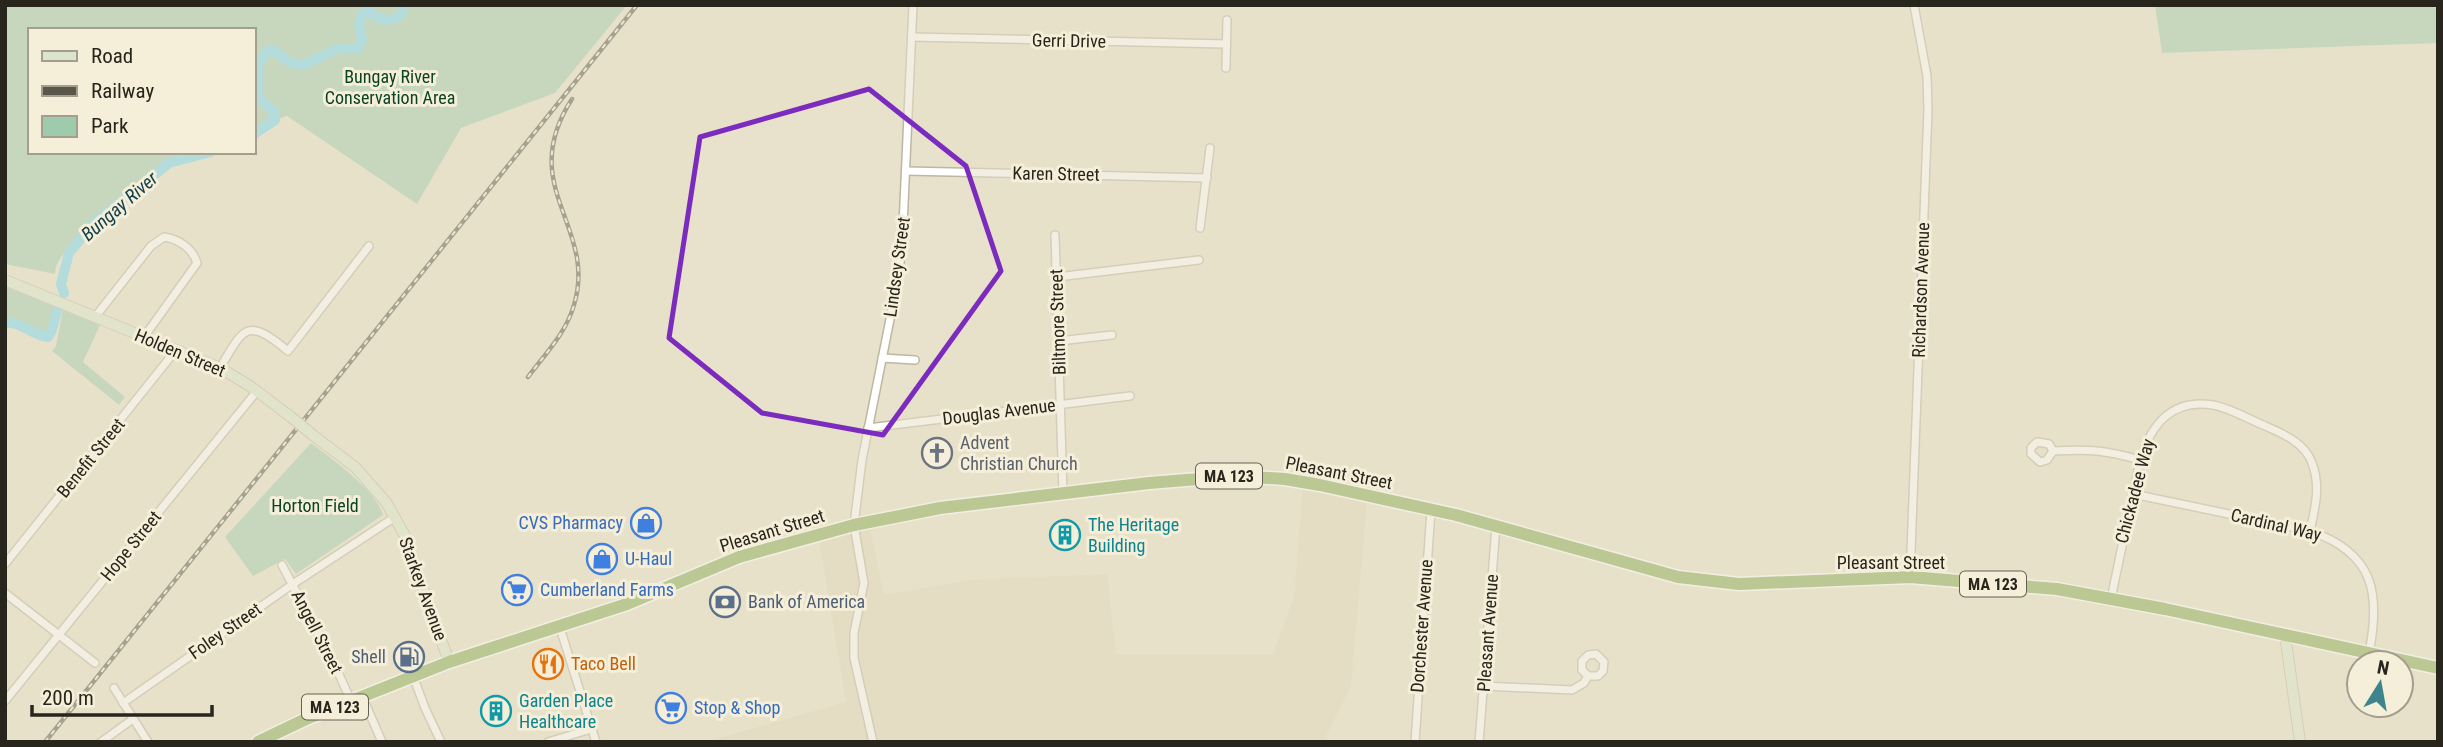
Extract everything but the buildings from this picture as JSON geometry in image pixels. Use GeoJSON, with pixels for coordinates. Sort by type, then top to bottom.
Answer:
{"type":"FeatureCollection","features":[{"type":"Feature","properties":{"kind":"highway","name":"Pleasant Street"},"geometry":{"type":"LineString","coordinates":[[258,742],[356,698],[449,662],[627,604],[739,557],[854,525],[940,508],[1202,477],[1261,477],[1320,485],[1496,525],[1678,577],[1739,584],[1910,577],[2057,589],[2350,649]]}},
{"type":"Feature","properties":{"kind":"highway","name":"Pleasant Street"},"geometry":{"type":"LineString","coordinates":[[2415,663],[2438,668]]}},
{"type":"Feature","properties":{"kind":"main road","name":"Holden Street"},"geometry":{"type":"LineString","coordinates":[[5,280],[220,368],[257,391],[355,467],[375,488],[395,517]]}},
{"type":"Feature","properties":{"kind":"main road","name":"Starkey Avenue"},"geometry":{"type":"LineString","coordinates":[[395,517],[404,534],[449,662]]}},
{"type":"Feature","properties":{"kind":"main road"},"geometry":{"type":"LineString","coordinates":[[2285,635],[2300,742]]}},
{"type":"Feature","properties":{"kind":"street","name":"Lindsey Street"},"geometry":{"type":"LineString","coordinates":[[873,742],[854,658],[854,633],[864,583],[854,525],[857,491],[902,248],[913,5]]}},
{"type":"Feature","properties":{"kind":"street","name":"Richardson Avenue"},"geometry":{"type":"LineString","coordinates":[[1910,577],[1928,110],[1927,76],[1914,5]]}},
{"type":"Feature","properties":{"kind":"street"},"geometry":{"type":"LineString","coordinates":[[1226,68],[1227,20]]}},
{"type":"Feature","properties":{"kind":"street","name":"Gerri Drive"},"geometry":{"type":"LineString","coordinates":[[912,37],[1226,44]]}},
{"type":"Feature","properties":{"kind":"street"},"geometry":{"type":"LineString","coordinates":[[1200,228],[1210,148]]}},
{"type":"Feature","properties":{"kind":"street","name":"Karen Street"},"geometry":{"type":"LineString","coordinates":[[906,171],[1207,178]]}},
{"type":"Feature","properties":{"kind":"street","name":"Biltmore Street"},"geometry":{"type":"LineString","coordinates":[[1055,235],[1063,493]]}},
{"type":"Feature","properties":{"kind":"street"},"geometry":{"type":"LineString","coordinates":[[95,317],[151,246],[164,237],[171,237],[189,249],[197,263],[144,337]]}},
{"type":"Feature","properties":{"kind":"street"},"geometry":{"type":"LineString","coordinates":[[220,368],[241,335],[250,330],[268,334],[288,351],[369,246]]}},
{"type":"Feature","properties":{"kind":"street"},"geometry":{"type":"LineString","coordinates":[[1056,276],[1199,260]]}},
{"type":"Feature","properties":{"kind":"street"},"geometry":{"type":"LineString","coordinates":[[1059,341],[1112,335]]}},
{"type":"Feature","properties":{"kind":"street","name":"Benefit Street"},"geometry":{"type":"LineString","coordinates":[[5,564],[176,350]]}},
{"type":"Feature","properties":{"kind":"street"},"geometry":{"type":"LineString","coordinates":[[882,358],[915,360]]}},
{"type":"Feature","properties":{"kind":"street","name":"Hope Street"},"geometry":{"type":"LineString","coordinates":[[5,701],[257,391]]}},
{"type":"Feature","properties":{"kind":"street","name":"Douglas Avenue"},"geometry":{"type":"LineString","coordinates":[[868,428],[1130,396]]}},
{"type":"Feature","properties":{"kind":"street","name":"Chickadee Way"},"geometry":{"type":"LineString","coordinates":[[2111,599],[2147,438],[2154,426],[2172,412],[2202,404],[2227,409],[2292,439],[2312,460],[2317,478],[2317,495],[2310,531]]}},
{"type":"Feature","properties":{"kind":"street"},"geometry":{"type":"LineString","coordinates":[[2053,451],[2106,450],[2140,460]]}},
{"type":"Feature","properties":{"kind":"street","name":"Cardinal Way"},"geometry":{"type":"LineString","coordinates":[[2133,494],[2310,531],[2342,546],[2361,565],[2368,577],[2375,606],[2370,649]]}},
{"type":"Feature","properties":{"kind":"street","name":"Dorchester Avenue"},"geometry":{"type":"LineString","coordinates":[[1415,742],[1432,510]]}},
{"type":"Feature","properties":{"kind":"street","name":"Foley Street"},"geometry":{"type":"LineString","coordinates":[[123,703],[293,584],[395,517]]}},
{"type":"Feature","properties":{"kind":"street","name":"Pleasant Avenue"},"geometry":{"type":"LineString","coordinates":[[1479,742],[1496,525]]}},
{"type":"Feature","properties":{"kind":"street","name":"Angell Street"},"geometry":{"type":"LineString","coordinates":[[282,565],[333,661],[382,742]]}},
{"type":"Feature","properties":{"kind":"street"},"geometry":{"type":"LineString","coordinates":[[5,593],[95,663]]}},
{"type":"Feature","properties":{"kind":"street"},"geometry":{"type":"LineString","coordinates":[[560,628],[596,742]]}},
{"type":"Feature","properties":{"kind":"street"},"geometry":{"type":"LineString","coordinates":[[413,676],[441,742]]}},
{"type":"Feature","properties":{"kind":"street"},"geometry":{"type":"LineString","coordinates":[[1483,686],[1572,690],[1584,683],[1588,676]]}},
{"type":"Feature","properties":{"kind":"street"},"geometry":{"type":"LineString","coordinates":[[114,688],[148,742]]}},
{"type":"Feature","properties":{"kind":"street"},"geometry":{"type":"LineString","coordinates":[[101,742],[133,719]]}},
{"type":"Feature","properties":{"kind":"street"},"geometry":{"type":"LineString","coordinates":[[548,742],[592,729]]}},
{"type":"Feature","properties":{"kind":"highlighted area"},"geometry":{"type":"Polygon","coordinates":[[[869,89],[966,166],[1001,271],[883,435],[762,413],[669,338],[700,137],[869,89]]]}},
{"type":"Feature","properties":{"kind":"shaded area"},"geometry":{"type":"Polygon","coordinates":[[[1303,487],[1367,501],[1351,686],[1323,742],[705,742],[846,702],[819,540],[870,529],[884,595],[969,580],[1107,574],[1116,654],[1273,654],[1294,597],[1303,487]]]}},
{"type":"Feature","properties":{"kind":"green space","name":"Bungay River Conservation Area"},"geometry":{"type":"Polygon","coordinates":[[[5,5],[627,5],[555,93],[461,128],[417,204],[287,116],[256,127],[256,28],[28,28],[28,154],[182,154],[68,246],[56,266],[55,274],[5,264],[5,5]]]}},
{"type":"Feature","properties":{"kind":"green space"},"geometry":{"type":"Polygon","coordinates":[[[2155,5],[2438,5],[2438,43],[2162,53],[2155,5]]]}},
{"type":"Feature","properties":{"kind":"green space"},"geometry":{"type":"Polygon","coordinates":[[[5,286],[58,308],[48,337],[5,322],[5,286]]]}},
{"type":"Feature","properties":{"kind":"green space"},"geometry":{"type":"Polygon","coordinates":[[[63,310],[100,325],[83,362],[125,397],[119,405],[52,351],[56,346],[63,310]]]}},
{"type":"Feature","properties":{"kind":"green space","name":"Horton Field"},"geometry":{"type":"Polygon","coordinates":[[[311,443],[363,486],[383,515],[296,574],[285,559],[253,576],[225,537],[311,443]]]}},
{"type":"Feature","properties":{"kind":"waterway","name":"Bungay River"},"geometry":{"type":"LineString","coordinates":[[256,133],[275,120],[275,112],[258,98],[259,63],[267,51],[274,51],[291,63],[304,65],[337,49],[357,49],[362,40],[359,26],[362,14],[369,12],[387,20],[399,17],[403,5]]}},
{"type":"Feature","properties":{"kind":"waterway","name":"Bungay River"},"geometry":{"type":"LineString","coordinates":[[64,293],[61,284],[69,253],[93,224],[169,163],[203,154]]}},
{"type":"Feature","properties":{"kind":"waterway","name":"Bungay River"},"geometry":{"type":"LineString","coordinates":[[5,322],[48,337],[58,308]]}},
{"type":"Feature","properties":{"kind":"railway"},"geometry":{"type":"LineString","coordinates":[[45,742],[637,5]]}},
{"type":"Feature","properties":{"kind":"railway"},"geometry":{"type":"LineString","coordinates":[[528,377],[566,325],[574,305],[578,277],[576,252],[554,182],[552,157],[557,130],[572,99]]}},
{"type":"Feature","properties":{"kind":"place","name":"Advent Christian Church"},"geometry":{"type":"Point","coordinates":[937,453]}},
{"type":"Feature","properties":{"kind":"place","name":"CVS Pharmacy"},"geometry":{"type":"Point","coordinates":[646,523]}},
{"type":"Feature","properties":{"kind":"place","name":"The Heritage Building"},"geometry":{"type":"Point","coordinates":[1065,535]}},
{"type":"Feature","properties":{"kind":"place","name":"U-Haul"},"geometry":{"type":"Point","coordinates":[602,559]}},
{"type":"Feature","properties":{"kind":"place","name":"Cumberland Farms"},"geometry":{"type":"Point","coordinates":[517,590]}},
{"type":"Feature","properties":{"kind":"place","name":"Bank of America"},"geometry":{"type":"Point","coordinates":[725,602]}},
{"type":"Feature","properties":{"kind":"place","name":"Shell"},"geometry":{"type":"Point","coordinates":[409,657]}},
{"type":"Feature","properties":{"kind":"place","name":"Taco Bell"},"geometry":{"type":"Point","coordinates":[548,664]}},
{"type":"Feature","properties":{"kind":"place","name":"Stop & Shop"},"geometry":{"type":"Point","coordinates":[671,708]}},
{"type":"Feature","properties":{"kind":"place","name":"Garden Place Healthcare"},"geometry":{"type":"Point","coordinates":[496,711]}}]}
